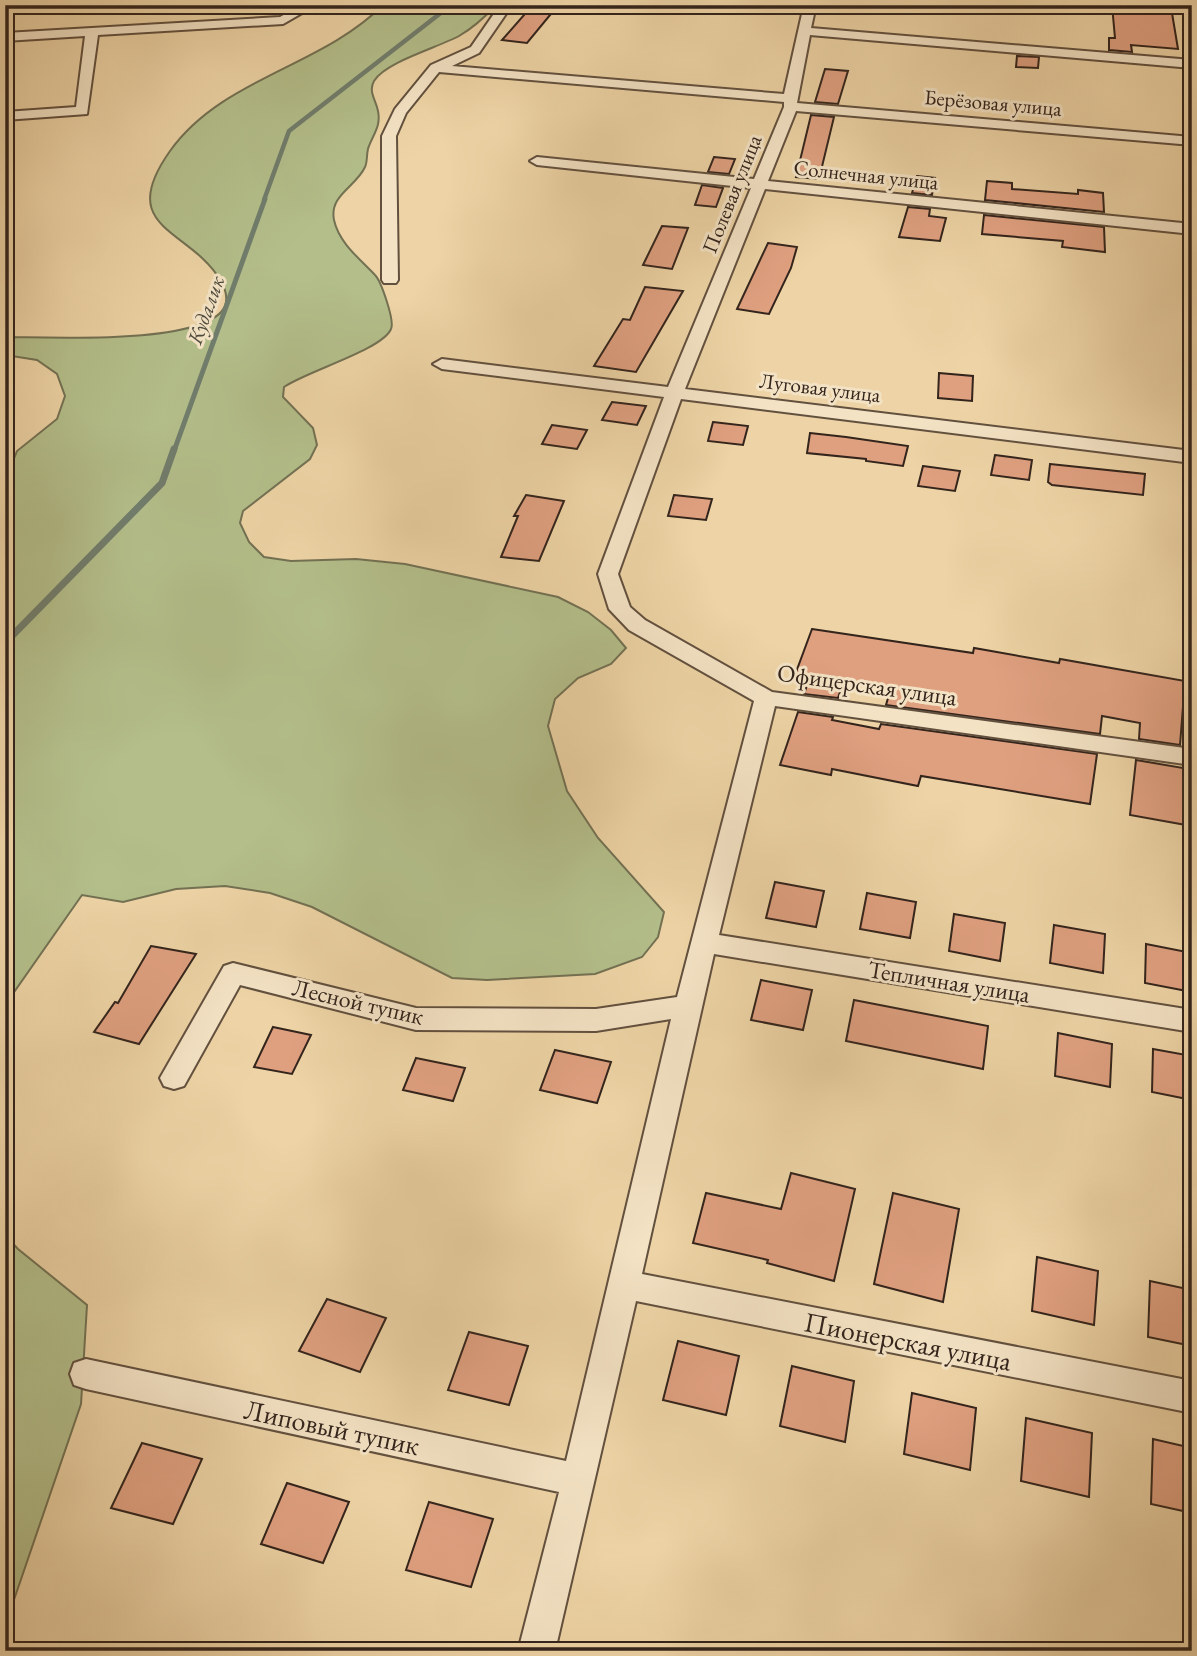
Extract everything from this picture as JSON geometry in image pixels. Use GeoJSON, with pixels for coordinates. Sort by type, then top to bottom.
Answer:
{"type":"FeatureCollection","features":[{"type":"Feature","properties":{"kind":"street"},"geometry":{"type":"LineString","coordinates":[[5,37],[283,20],[310,5]]}},
{"type":"Feature","properties":{"kind":"street"},"geometry":{"type":"LineString","coordinates":[[390,280],[389,135],[400,112],[436,68],[475,50],[506,5]]}},
{"type":"Feature","properties":{"kind":"street","name":"Полевая улица"},"geometry":{"type":"LineString","coordinates":[[674,393],[790,103],[810,5]]}},
{"type":"Feature","properties":{"kind":"street"},"geometry":{"type":"LineString","coordinates":[[806,31],[1192,64]]}},
{"type":"Feature","properties":{"kind":"street"},"geometry":{"type":"LineString","coordinates":[[5,116],[82,111],[92,32]]}},
{"type":"Feature","properties":{"kind":"street","name":"Берёзовая улица"},"geometry":{"type":"LineString","coordinates":[[436,68],[1192,141]]}},
{"type":"Feature","properties":{"kind":"street","name":"Солнечная улица"},"geometry":{"type":"LineString","coordinates":[[537,161],[1192,229]]}},
{"type":"Feature","properties":{"kind":"street","name":"Луговая улица"},"geometry":{"type":"LineString","coordinates":[[442,364],[1192,457]]}},
{"type":"Feature","properties":{"kind":"street","name":"Офицерская улица"},"geometry":{"type":"LineString","coordinates":[[674,393],[608,574],[620,609],[637,625],[766,698],[1192,757]]}},
{"type":"Feature","properties":{"kind":"street"},"geometry":{"type":"LineString","coordinates":[[536,1651],[579,1480],[688,1006],[766,698]]}},
{"type":"Feature","properties":{"kind":"street","name":"Тепличная улица"},"geometry":{"type":"LineString","coordinates":[[706,943],[1192,1021]]}},
{"type":"Feature","properties":{"kind":"street","name":"Лесной тупик"},"geometry":{"type":"LineString","coordinates":[[174,1077],[233,973],[416,1019],[596,1020],[688,1006]]}},
{"type":"Feature","properties":{"kind":"street","name":"Пионерская улица"},"geometry":{"type":"LineString","coordinates":[[624,1285],[1192,1397]]}},
{"type":"Feature","properties":{"kind":"street","name":"Липовый тупик"},"geometry":{"type":"LineString","coordinates":[[86,1374],[579,1480]]}},
{"type":"Feature","properties":{"kind":"green space"},"geometry":{"type":"Polygon","coordinates":[[[383,5],[496,5],[464,33],[400,61],[380,74],[372,85],[379,116],[378,125],[368,148],[365,167],[335,204],[334,220],[345,243],[378,279],[389,310],[391,329],[374,345],[284,387],[283,397],[313,428],[317,445],[310,459],[243,511],[240,523],[249,542],[264,557],[291,561],[356,559],[405,564],[558,597],[588,612],[611,630],[626,648],[611,664],[578,678],[555,699],[548,726],[567,791],[598,838],[664,912],[658,937],[642,957],[595,974],[487,980],[452,978],[312,907],[270,893],[225,886],[176,889],[123,902],[82,895],[5,1005],[5,480],[17,451],[57,419],[65,396],[57,374],[37,360],[5,355],[5,337],[124,337],[189,328],[212,319],[225,306],[224,286],[208,263],[163,226],[153,213],[150,197],[155,177],[170,151],[192,126],[216,106],[331,44],[383,5]]]}},
{"type":"Feature","properties":{"kind":"green space"},"geometry":{"type":"Polygon","coordinates":[[[5,1235],[18,1249],[87,1305],[81,1404],[5,1626],[5,1235]]]}},
{"type":"Feature","properties":{"kind":"building"},"geometry":{"type":"Polygon","coordinates":[[[1112,5],[1171,7],[1178,49],[1131,45],[1132,52],[1109,50],[1109,38],[1115,38],[1112,5]]]}},
{"type":"Feature","properties":{"kind":"building"},"geometry":{"type":"Polygon","coordinates":[[[531,7],[555,9],[527,43],[502,40],[531,7]]]}},
{"type":"Feature","properties":{"kind":"building"},"geometry":{"type":"Polygon","coordinates":[[[1017,56],[1039,57],[1038,68],[1016,67],[1017,56]]]}},
{"type":"Feature","properties":{"kind":"building"},"geometry":{"type":"Polygon","coordinates":[[[825,69],[848,71],[838,104],[815,102],[825,69]]]}},
{"type":"Feature","properties":{"kind":"building"},"geometry":{"type":"Polygon","coordinates":[[[811,115],[834,117],[819,179],[796,177],[811,115]]]}},
{"type":"Feature","properties":{"kind":"building"},"geometry":{"type":"Polygon","coordinates":[[[714,157],[735,159],[729,174],[708,172],[714,157]]]}},
{"type":"Feature","properties":{"kind":"building"},"geometry":{"type":"Polygon","coordinates":[[[917,176],[935,178],[932,195],[912,193],[917,176]]]}},
{"type":"Feature","properties":{"kind":"building"},"geometry":{"type":"Polygon","coordinates":[[[987,181],[1012,183],[1012,189],[1103,193],[1104,212],[985,200],[987,181]]]}},
{"type":"Feature","properties":{"kind":"building"},"geometry":{"type":"Polygon","coordinates":[[[702,185],[723,188],[716,207],[695,205],[702,185]]]}},
{"type":"Feature","properties":{"kind":"building"},"geometry":{"type":"Polygon","coordinates":[[[908,207],[930,209],[929,216],[946,218],[940,241],[899,237],[908,207]]]}},
{"type":"Feature","properties":{"kind":"building"},"geometry":{"type":"Polygon","coordinates":[[[984,215],[1104,227],[1105,252],[1062,247],[1063,241],[982,234],[984,215]]]}},
{"type":"Feature","properties":{"kind":"building"},"geometry":{"type":"Polygon","coordinates":[[[662,226],[688,228],[672,269],[643,265],[662,226]]]}},
{"type":"Feature","properties":{"kind":"building"},"geometry":{"type":"Polygon","coordinates":[[[768,243],[797,247],[791,268],[769,314],[737,309],[768,243]]]}},
{"type":"Feature","properties":{"kind":"building"},"geometry":{"type":"Polygon","coordinates":[[[645,287],[683,291],[636,372],[594,366],[623,319],[630,320],[645,287]]]}},
{"type":"Feature","properties":{"kind":"building"},"geometry":{"type":"Polygon","coordinates":[[[939,373],[973,376],[972,401],[938,398],[939,373]]]}},
{"type":"Feature","properties":{"kind":"building"},"geometry":{"type":"Polygon","coordinates":[[[612,402],[646,406],[637,425],[602,420],[612,402]]]}},
{"type":"Feature","properties":{"kind":"building"},"geometry":{"type":"Polygon","coordinates":[[[713,422],[748,426],[743,445],[708,441],[713,422]]]}},
{"type":"Feature","properties":{"kind":"building"},"geometry":{"type":"Polygon","coordinates":[[[552,425],[587,430],[577,449],[542,444],[552,425]]]}},
{"type":"Feature","properties":{"kind":"building"},"geometry":{"type":"Polygon","coordinates":[[[810,433],[908,446],[903,466],[807,453],[810,433]]]}},
{"type":"Feature","properties":{"kind":"building"},"geometry":{"type":"Polygon","coordinates":[[[995,455],[1032,460],[1029,480],[991,475],[995,455]]]}},
{"type":"Feature","properties":{"kind":"building"},"geometry":{"type":"Polygon","coordinates":[[[1050,464],[1145,474],[1143,495],[1052,485],[1048,482],[1050,464]]]}},
{"type":"Feature","properties":{"kind":"building"},"geometry":{"type":"Polygon","coordinates":[[[923,466],[960,471],[955,491],[918,486],[923,466]]]}},
{"type":"Feature","properties":{"kind":"building"},"geometry":{"type":"Polygon","coordinates":[[[526,495],[564,501],[539,561],[501,557],[518,516],[514,516],[526,495]]]}},
{"type":"Feature","properties":{"kind":"building"},"geometry":{"type":"Polygon","coordinates":[[[674,495],[712,499],[706,520],[668,516],[674,495]]]}},
{"type":"Feature","properties":{"kind":"building"},"geometry":{"type":"Polygon","coordinates":[[[812,629],[973,653],[974,648],[1059,663],[1060,659],[1185,681],[1180,745],[1139,739],[1140,723],[1102,716],[1100,734],[886,705],[891,688],[844,680],[838,698],[804,694],[810,677],[795,675],[812,629]]]}},
{"type":"Feature","properties":{"kind":"building"},"geometry":{"type":"Polygon","coordinates":[[[798,712],[833,717],[832,720],[879,729],[881,724],[1097,754],[1090,804],[921,776],[918,786],[832,769],[831,775],[780,765],[798,712]]]}},
{"type":"Feature","properties":{"kind":"building"},"geometry":{"type":"Polygon","coordinates":[[[1136,760],[1189,769],[1186,825],[1130,815],[1136,760]]]}},
{"type":"Feature","properties":{"kind":"building"},"geometry":{"type":"Polygon","coordinates":[[[775,882],[824,891],[816,927],[766,918],[775,882]]]}},
{"type":"Feature","properties":{"kind":"building"},"geometry":{"type":"Polygon","coordinates":[[[867,893],[916,902],[910,938],[860,929],[867,893]]]}},
{"type":"Feature","properties":{"kind":"building"},"geometry":{"type":"Polygon","coordinates":[[[954,914],[1005,923],[1000,961],[949,951],[954,914]]]}},
{"type":"Feature","properties":{"kind":"building"},"geometry":{"type":"Polygon","coordinates":[[[1054,925],[1105,934],[1103,973],[1050,963],[1054,925]]]}},
{"type":"Feature","properties":{"kind":"building"},"geometry":{"type":"Polygon","coordinates":[[[1146,944],[1192,953],[1192,992],[1145,983],[1146,944]]]}},
{"type":"Feature","properties":{"kind":"building"},"geometry":{"type":"Polygon","coordinates":[[[151,946],[196,954],[139,1044],[94,1032],[115,1002],[118,1003],[151,946]]]}},
{"type":"Feature","properties":{"kind":"building"},"geometry":{"type":"Polygon","coordinates":[[[761,980],[812,990],[803,1030],[751,1020],[761,980]]]}},
{"type":"Feature","properties":{"kind":"building"},"geometry":{"type":"Polygon","coordinates":[[[854,1000],[988,1026],[983,1069],[846,1041],[854,1000]]]}},
{"type":"Feature","properties":{"kind":"building"},"geometry":{"type":"Polygon","coordinates":[[[273,1027],[311,1035],[292,1074],[254,1067],[273,1027]]]}},
{"type":"Feature","properties":{"kind":"building"},"geometry":{"type":"Polygon","coordinates":[[[1058,1033],[1112,1044],[1110,1087],[1055,1076],[1058,1033]]]}},
{"type":"Feature","properties":{"kind":"building"},"geometry":{"type":"Polygon","coordinates":[[[1153,1049],[1192,1056],[1192,1100],[1152,1092],[1153,1049]]]}},
{"type":"Feature","properties":{"kind":"building"},"geometry":{"type":"Polygon","coordinates":[[[555,1050],[611,1062],[597,1103],[540,1090],[555,1050]]]}},
{"type":"Feature","properties":{"kind":"building"},"geometry":{"type":"Polygon","coordinates":[[[416,1058],[465,1068],[453,1101],[403,1090],[416,1058]]]}},
{"type":"Feature","properties":{"kind":"building"},"geometry":{"type":"Polygon","coordinates":[[[791,1173],[855,1189],[834,1281],[767,1263],[768,1260],[693,1243],[706,1193],[781,1209],[791,1173]]]}},
{"type":"Feature","properties":{"kind":"building"},"geometry":{"type":"Polygon","coordinates":[[[893,1193],[959,1209],[943,1302],[874,1284],[893,1193]]]}},
{"type":"Feature","properties":{"kind":"building"},"geometry":{"type":"Polygon","coordinates":[[[1037,1257],[1098,1271],[1094,1325],[1032,1311],[1037,1257]]]}},
{"type":"Feature","properties":{"kind":"building"},"geometry":{"type":"Polygon","coordinates":[[[1150,1281],[1192,1290],[1192,1346],[1148,1337],[1150,1281]]]}},
{"type":"Feature","properties":{"kind":"building"},"geometry":{"type":"Polygon","coordinates":[[[327,1299],[386,1318],[360,1372],[299,1351],[327,1299]]]}},
{"type":"Feature","properties":{"kind":"building"},"geometry":{"type":"Polygon","coordinates":[[[469,1332],[528,1346],[509,1405],[448,1390],[469,1332]]]}},
{"type":"Feature","properties":{"kind":"building"},"geometry":{"type":"Polygon","coordinates":[[[678,1341],[739,1356],[726,1415],[663,1400],[678,1341]]]}},
{"type":"Feature","properties":{"kind":"building"},"geometry":{"type":"Polygon","coordinates":[[[792,1366],[854,1381],[845,1442],[780,1426],[792,1366]]]}},
{"type":"Feature","properties":{"kind":"building"},"geometry":{"type":"Polygon","coordinates":[[[912,1393],[976,1408],[970,1470],[904,1454],[912,1393]]]}},
{"type":"Feature","properties":{"kind":"building"},"geometry":{"type":"Polygon","coordinates":[[[1026,1418],[1092,1433],[1089,1497],[1021,1481],[1026,1418]]]}},
{"type":"Feature","properties":{"kind":"building"},"geometry":{"type":"Polygon","coordinates":[[[1153,1439],[1192,1448],[1192,1513],[1151,1504],[1153,1439]]]}},
{"type":"Feature","properties":{"kind":"building"},"geometry":{"type":"Polygon","coordinates":[[[142,1443],[202,1459],[173,1524],[111,1508],[142,1443]]]}},
{"type":"Feature","properties":{"kind":"building"},"geometry":{"type":"Polygon","coordinates":[[[287,1483],[349,1502],[323,1563],[261,1544],[287,1483]]]}},
{"type":"Feature","properties":{"kind":"building"},"geometry":{"type":"Polygon","coordinates":[[[429,1502],[493,1519],[471,1587],[406,1570],[429,1502]]]}},
{"type":"Feature","properties":{"kind":"waterway","name":"Кудалик"},"geometry":{"type":"LineString","coordinates":[[264,200],[289,131],[451,5]]}},
{"type":"Feature","properties":{"kind":"waterway","name":"Кудалик"},"geometry":{"type":"LineString","coordinates":[[174,451],[265,199]]}},
{"type":"Feature","properties":{"kind":"waterway","name":"Кудалик"},"geometry":{"type":"LineString","coordinates":[[5,643],[162,483],[174,449]]}}]}
